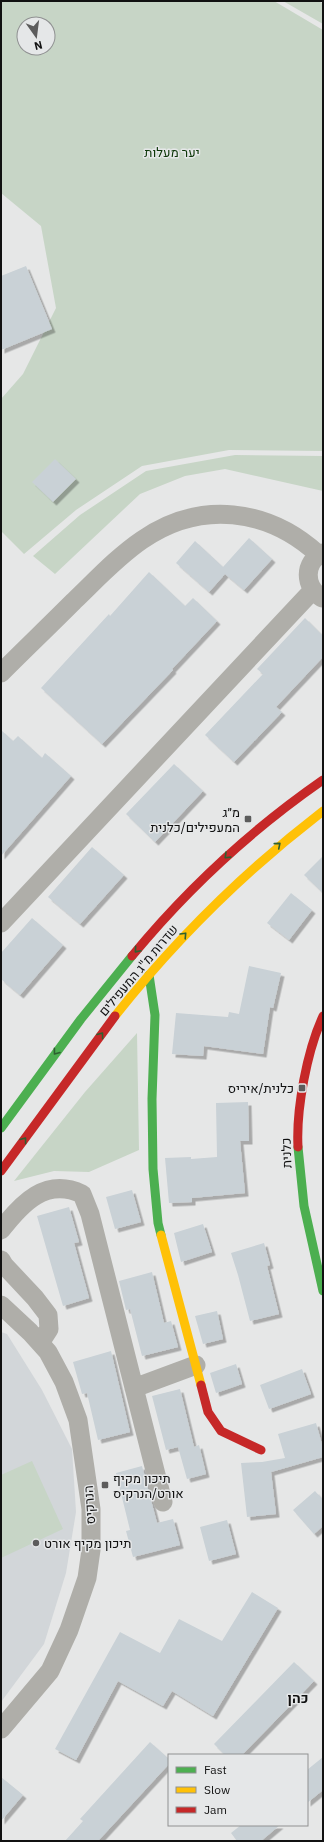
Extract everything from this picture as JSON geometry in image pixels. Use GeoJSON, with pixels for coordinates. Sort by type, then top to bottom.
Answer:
{"type":"FeatureCollection","features":[{"type":"Feature","properties":{"kind":"main road","name":"שדרות מ\"ג המעפילים"},"geometry":{"type":"LineString","coordinates":[[1,1128],[94,1002],[165,918],[233,850],[271,818],[323,780]]}},
{"type":"Feature","properties":{"kind":"main road","name":"שדרות מ\"ג המעפילים"},"geometry":{"type":"LineString","coordinates":[[1,1171],[73,1072],[149,975],[184,935],[250,869],[287,838],[323,811]]}},
{"type":"Feature","properties":{"kind":"main road"},"geometry":{"type":"LineString","coordinates":[[149,975],[155,1016],[152,1099],[153,1169],[158,1223],[208,1412],[221,1431],[261,1450]]}},
{"type":"Feature","properties":{"kind":"main road","name":"כלנית"},"geometry":{"type":"LineString","coordinates":[[323,1016],[316,1030],[298,1118],[298,1156],[303,1207],[323,1291]]}},
{"type":"Feature","properties":{"kind":"street"},"geometry":{"type":"LineString","coordinates":[[1,673],[114,561],[142,540],[168,525],[192,517],[214,513],[236,514],[274,525],[306,543],[321,554],[311,563],[308,573],[308,582],[318,594],[1,923]]}},
{"type":"Feature","properties":{"kind":"street"},"geometry":{"type":"LineString","coordinates":[[1,1230],[14,1214],[34,1196],[54,1188],[72,1189],[82,1194],[90,1214],[162,1502]]}},
{"type":"Feature","properties":{"kind":"street"},"geometry":{"type":"LineString","coordinates":[[1,1260],[48,1315],[49,1329],[40,1343]]}},
{"type":"Feature","properties":{"kind":"street","name":"הנרקיס"},"geometry":{"type":"LineString","coordinates":[[1,1305],[48,1352],[64,1382],[78,1420],[91,1509],[90,1550],[87,1578],[69,1630],[50,1671],[1,1729]]}},
{"type":"Feature","properties":{"kind":"street"},"geometry":{"type":"LineString","coordinates":[[134,1388],[196,1365]]}},
{"type":"Feature","properties":{"kind":"shaded area","name":"תיכון מקיף אורט"},"geometry":{"type":"Polygon","coordinates":[[[1,1332],[7,1334],[42,1390],[72,1449],[76,1512],[66,1573],[44,1644],[1,1702],[1,1332]]]}},
{"type":"Feature","properties":{"kind":"green space","name":"יער מעלות"},"geometry":{"type":"Polygon","coordinates":[[[1,1],[274,1],[323,30],[323,451],[229,450],[142,466],[76,510],[24,554],[1,531],[1,399],[23,374],[56,308],[41,226],[1,193],[1,1]]]}},
{"type":"Feature","properties":{"kind":"green space"},"geometry":{"type":"Polygon","coordinates":[[[283,1],[319,1],[323,4],[323,24],[283,1]]]}},
{"type":"Feature","properties":{"kind":"green space"},"geometry":{"type":"Polygon","coordinates":[[[235,455],[323,456],[323,491],[225,469],[185,476],[140,494],[55,574],[33,556],[80,515],[146,471],[235,455]]]}},
{"type":"Feature","properties":{"kind":"green space"},"geometry":{"type":"Polygon","coordinates":[[[137,1033],[139,1150],[89,1172],[54,1171],[14,1181],[85,1092],[137,1033]]]}},
{"type":"Feature","properties":{"kind":"green space"},"geometry":{"type":"Polygon","coordinates":[[[32,1461],[63,1529],[1,1558],[1,1475],[32,1461]]]}},
{"type":"Feature","properties":{"kind":"building"},"geometry":{"type":"Polygon","coordinates":[[[26,266],[52,329],[1,350],[1,276],[26,266]]]}},
{"type":"Feature","properties":{"kind":"building"},"geometry":{"type":"Polygon","coordinates":[[[55,459],[76,479],[53,502],[32,482],[55,459]]]}},
{"type":"Feature","properties":{"kind":"building"},"geometry":{"type":"Polygon","coordinates":[[[249,538],[272,559],[244,590],[225,574],[209,592],[176,563],[195,541],[223,567],[249,538]]]}},
{"type":"Feature","properties":{"kind":"building"},"geometry":{"type":"Polygon","coordinates":[[[149,572],[185,606],[193,598],[217,621],[172,669],[173,670],[102,744],[41,688],[109,614],[110,616],[149,572]]]}},
{"type":"Feature","properties":{"kind":"building"},"geometry":{"type":"Polygon","coordinates":[[[305,618],[323,636],[323,657],[276,707],[282,712],[234,762],[205,735],[263,674],[257,669],[305,618]]]}},
{"type":"Feature","properties":{"kind":"building"},"geometry":{"type":"Polygon","coordinates":[[[1,730],[13,741],[18,736],[42,758],[45,753],[71,776],[1,856],[1,730]]]}},
{"type":"Feature","properties":{"kind":"building"},"geometry":{"type":"Polygon","coordinates":[[[174,764],[203,791],[155,842],[126,814],[174,764]]]}},
{"type":"Feature","properties":{"kind":"building"},"geometry":{"type":"Polygon","coordinates":[[[92,847],[124,875],[80,924],[48,897],[92,847]]]}},
{"type":"Feature","properties":{"kind":"building"},"geometry":{"type":"Polygon","coordinates":[[[323,856],[323,893],[304,875],[323,856]]]}},
{"type":"Feature","properties":{"kind":"building"},"geometry":{"type":"Polygon","coordinates":[[[291,893],[312,910],[289,940],[267,923],[291,893]]]}},
{"type":"Feature","properties":{"kind":"building"},"geometry":{"type":"Polygon","coordinates":[[[32,918],[63,945],[20,995],[1,979],[1,953],[32,918]]]}},
{"type":"Feature","properties":{"kind":"building"},"geometry":{"type":"Polygon","coordinates":[[[249,966],[281,973],[273,1008],[270,1007],[263,1054],[204,1046],[203,1056],[172,1054],[176,1013],[228,1017],[229,1012],[239,1014],[249,966]]]}},
{"type":"Feature","properties":{"kind":"building"},"geometry":{"type":"Polygon","coordinates":[[[248,1102],[249,1141],[240,1141],[245,1193],[192,1198],[192,1202],[169,1203],[165,1158],[191,1157],[191,1159],[217,1157],[216,1103],[248,1102]]]}},
{"type":"Feature","properties":{"kind":"building"},"geometry":{"type":"Polygon","coordinates":[[[132,1190],[141,1222],[115,1229],[106,1197],[132,1190]]]}},
{"type":"Feature","properties":{"kind":"building"},"geometry":{"type":"Polygon","coordinates":[[[69,1207],[79,1242],[74,1243],[89,1298],[63,1306],[37,1216],[69,1207]]]}},
{"type":"Feature","properties":{"kind":"building"},"geometry":{"type":"Polygon","coordinates":[[[203,1224],[212,1252],[181,1262],[174,1233],[203,1224]]]}},
{"type":"Feature","properties":{"kind":"building"},"geometry":{"type":"Polygon","coordinates":[[[264,1243],[270,1265],[267,1266],[279,1314],[250,1321],[231,1253],[264,1243]]]}},
{"type":"Feature","properties":{"kind":"building"},"geometry":{"type":"Polygon","coordinates":[[[152,1272],[164,1323],[171,1321],[178,1347],[142,1356],[130,1309],[126,1310],[119,1281],[152,1272]]]}},
{"type":"Feature","properties":{"kind":"building"},"geometry":{"type":"Polygon","coordinates":[[[217,1311],[223,1339],[203,1344],[195,1316],[217,1311]]]}},
{"type":"Feature","properties":{"kind":"building"},"geometry":{"type":"Polygon","coordinates":[[[111,1351],[130,1432],[98,1440],[87,1393],[82,1394],[73,1362],[111,1351]]]}},
{"type":"Feature","properties":{"kind":"building"},"geometry":{"type":"Polygon","coordinates":[[[236,1364],[242,1384],[216,1393],[210,1373],[236,1364]]]}},
{"type":"Feature","properties":{"kind":"building"},"geometry":{"type":"Polygon","coordinates":[[[302,1369],[311,1394],[269,1409],[260,1385],[302,1369]]]}},
{"type":"Feature","properties":{"kind":"building"},"geometry":{"type":"Polygon","coordinates":[[[180,1389],[194,1447],[199,1445],[206,1474],[187,1479],[178,1447],[166,1450],[152,1396],[180,1389]]]}},
{"type":"Feature","properties":{"kind":"building"},"geometry":{"type":"Polygon","coordinates":[[[316,1423],[323,1448],[323,1457],[271,1472],[276,1514],[247,1517],[241,1463],[262,1462],[285,1458],[278,1434],[316,1423]]]}},
{"type":"Feature","properties":{"kind":"building"},"geometry":{"type":"Polygon","coordinates":[[[142,1466],[157,1523],[173,1519],[180,1545],[133,1557],[126,1531],[130,1530],[116,1473],[142,1466]]]}},
{"type":"Feature","properties":{"kind":"building"},"geometry":{"type":"Polygon","coordinates":[[[315,1491],[323,1500],[323,1526],[314,1534],[293,1510],[315,1491]]]}},
{"type":"Feature","properties":{"kind":"building"},"geometry":{"type":"Polygon","coordinates":[[[227,1520],[236,1554],[209,1561],[200,1527],[227,1520]]]}},
{"type":"Feature","properties":{"kind":"building"},"geometry":{"type":"Polygon","coordinates":[[[252,1592],[278,1608],[213,1716],[172,1691],[163,1706],[118,1681],[76,1760],[55,1749],[120,1632],[160,1653],[179,1619],[222,1641],[252,1592]]]}},
{"type":"Feature","properties":{"kind":"building"},"geometry":{"type":"Polygon","coordinates":[[[294,1662],[314,1681],[243,1754],[224,1754],[214,1744],[294,1662]]]}},
{"type":"Feature","properties":{"kind":"building"},"geometry":{"type":"Polygon","coordinates":[[[150,1742],[168,1758],[168,1765],[98,1841],[65,1841],[83,1821],[80,1819],[150,1742]]]}},
{"type":"Feature","properties":{"kind":"building"},"geometry":{"type":"Polygon","coordinates":[[[323,1757],[323,1790],[308,1802],[308,1769],[323,1757]]]}},
{"type":"Feature","properties":{"kind":"building"},"geometry":{"type":"Polygon","coordinates":[[[1,1777],[23,1795],[1,1821],[1,1777]]]}},
{"type":"Feature","properties":{"kind":"building"},"geometry":{"type":"Polygon","coordinates":[[[240,1826],[279,1826],[261,1841],[237,1841],[231,1833],[240,1826]]]}},
{"type":"Feature","properties":{"kind":"traffic: fast"},"geometry":{"type":"LineString","coordinates":[[1,1128],[81,1019],[132,956]]}},
{"type":"Feature","properties":{"kind":"traffic: fast"},"geometry":{"type":"LineString","coordinates":[[149,975],[155,1015],[152,1099],[153,1169],[158,1223],[161,1235]]}},
{"type":"Feature","properties":{"kind":"traffic: fast"},"geometry":{"type":"LineString","coordinates":[[298,1147],[304,1206],[323,1291]]}},
{"type":"Feature","properties":{"kind":"traffic: slow"},"geometry":{"type":"LineString","coordinates":[[115,1016],[162,960],[213,907],[266,858],[323,811]]}},
{"type":"Feature","properties":{"kind":"traffic: slow"},"geometry":{"type":"LineString","coordinates":[[161,1235],[201,1385]]}},
{"type":"Feature","properties":{"kind":"traffic: jam"},"geometry":{"type":"LineString","coordinates":[[132,956],[175,907],[222,861],[271,819],[323,780]]}},
{"type":"Feature","properties":{"kind":"traffic: jam"},"geometry":{"type":"LineString","coordinates":[[1,1171],[115,1016]]}},
{"type":"Feature","properties":{"kind":"traffic: jam"},"geometry":{"type":"LineString","coordinates":[[298,1147],[299,1115],[304,1080],[312,1046],[323,1016]]}},
{"type":"Feature","properties":{"kind":"traffic: jam"},"geometry":{"type":"LineString","coordinates":[[201,1385],[208,1412],[221,1431],[261,1450]]}},
{"type":"Feature","properties":{"kind":"place","name":"מ״ג המעפילים/כלנית"},"geometry":{"type":"Point","coordinates":[248,819]}},
{"type":"Feature","properties":{"kind":"place","name":"כלנית/איריס"},"geometry":{"type":"Point","coordinates":[302,1088]}},
{"type":"Feature","properties":{"kind":"place","name":"תיכון מקיף אורט/הנרקיס"},"geometry":{"type":"Point","coordinates":[105,1485]}},
{"type":"Feature","properties":{"kind":"place","name":"תיכון מקיף אורט"},"geometry":{"type":"Point","coordinates":[36,1543]}},
{"type":"Feature","properties":{"kind":"district","name":"כהן"},"geometry":{"type":"Point","coordinates":[298,1698]}}]}
